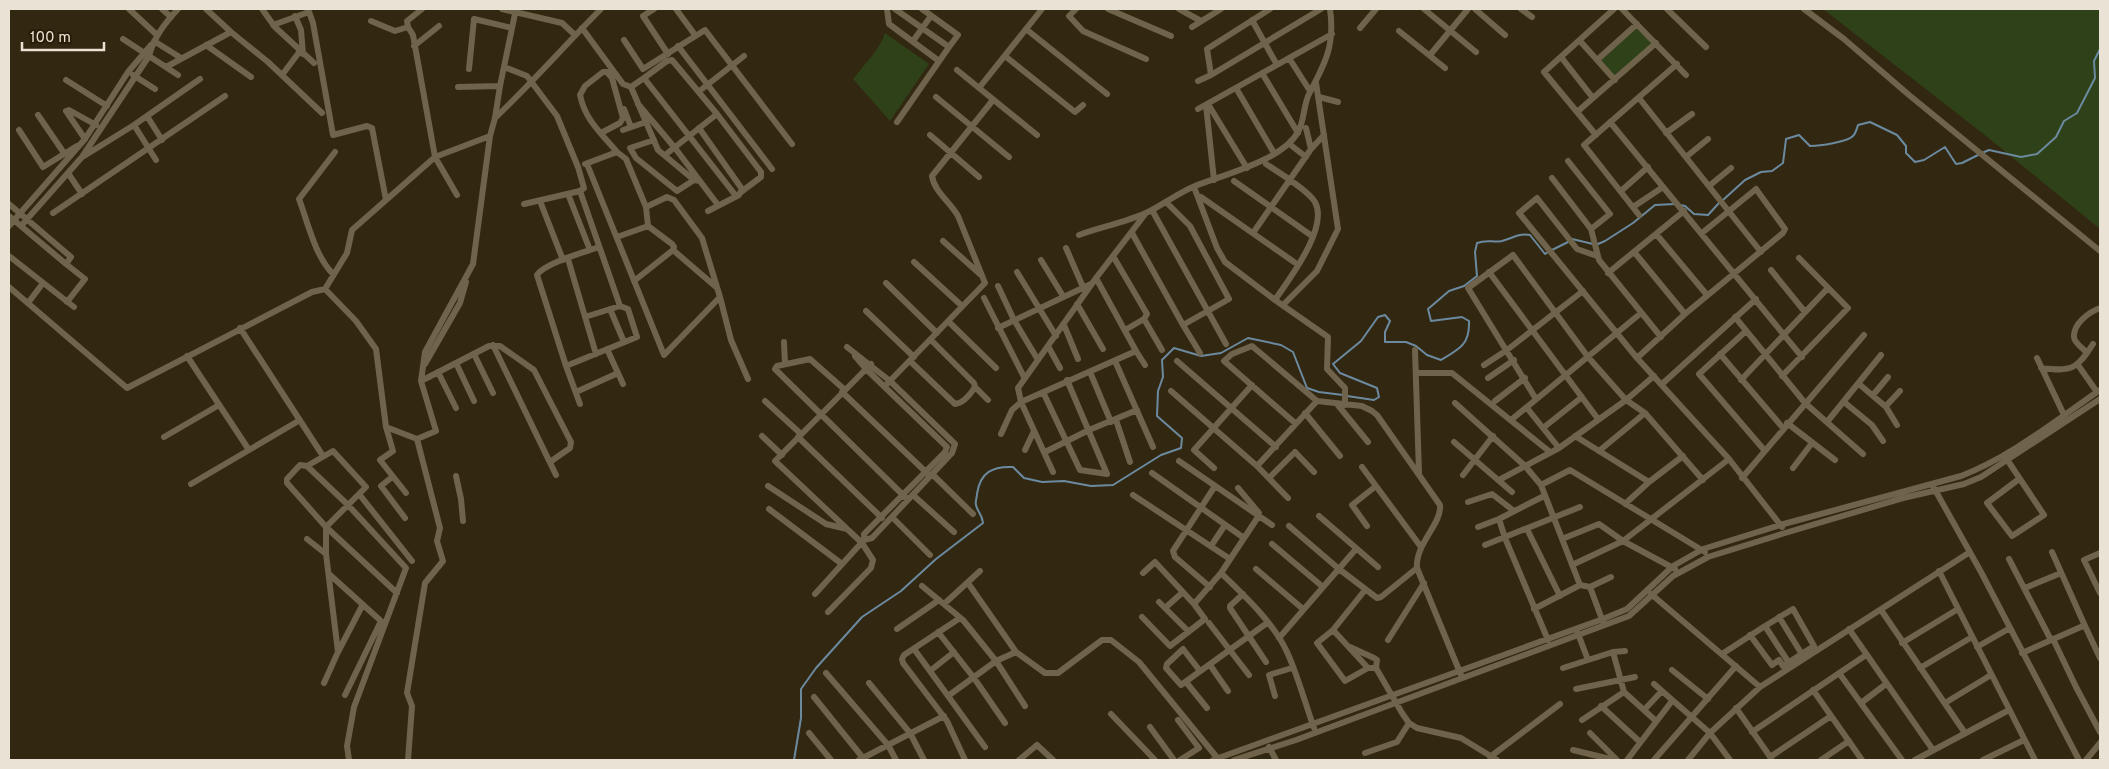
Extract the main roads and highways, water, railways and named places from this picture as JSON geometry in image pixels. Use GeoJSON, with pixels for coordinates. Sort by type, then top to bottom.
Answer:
{"type":"FeatureCollection","features":[{"type":"Feature","properties":{"kind":"waterway"},"geometry":{"type":"LineString","coordinates":[[1982,153],[1989,150],[2021,157],[2037,154],[2056,137],[2064,121],[2077,113],[2095,78],[2094,61],[2100,49]]}},
{"type":"Feature","properties":{"kind":"waterway"},"geometry":{"type":"LineString","coordinates":[[1723,200],[1745,180],[1761,172],[1772,171],[1783,163],[1786,139],[1799,135],[1810,146],[1833,143],[1850,138],[1855,133],[1858,125],[1870,122],[1897,135],[1906,146],[1906,153],[1915,162],[1924,160],[1945,147],[1956,164],[1978,155]]}},
{"type":"Feature","properties":{"kind":"waterway"},"geometry":{"type":"LineString","coordinates":[[1680,205],[1685,206],[1694,214],[1708,215],[1719,203]]}},
{"type":"Feature","properties":{"kind":"waterway"},"geometry":{"type":"LineString","coordinates":[[1598,244],[1633,223],[1655,205],[1675,204]]}},
{"type":"Feature","properties":{"kind":"waterway"},"geometry":{"type":"LineString","coordinates":[[1347,396],[1374,400],[1379,397],[1377,388],[1340,373],[1333,364],[1361,341],[1378,317],[1385,315],[1390,321],[1385,332],[1385,342],[1406,342],[1416,346],[1427,355],[1441,360],[1458,349],[1466,341],[1469,321],[1462,317],[1431,321],[1428,309],[1449,291],[1464,286],[1477,276],[1475,252],[1477,243],[1502,241],[1519,235],[1530,235],[1545,254],[1548,252]]}},
{"type":"Feature","properties":{"kind":"waterway"},"geometry":{"type":"LineString","coordinates":[[1572,239],[1593,244]]}},
{"type":"Feature","properties":{"kind":"waterway"},"geometry":{"type":"LineString","coordinates":[[1552,250],[1568,242]]}},
{"type":"Feature","properties":{"kind":"waterway"},"geometry":{"type":"LineString","coordinates":[[794,760],[801,718],[801,689],[816,668],[862,617],[901,591],[936,559],[983,523],[976,501],[979,486],[984,476],[994,469],[1013,467],[1024,478],[1042,482],[1064,481],[1091,486],[1113,485],[1161,455],[1181,448],[1182,438],[1157,416],[1158,391],[1163,377],[1162,360],[1174,348],[1201,356],[1221,353],[1248,338],[1281,345],[1293,352],[1307,388],[1319,392],[1343,395]]}}]}
